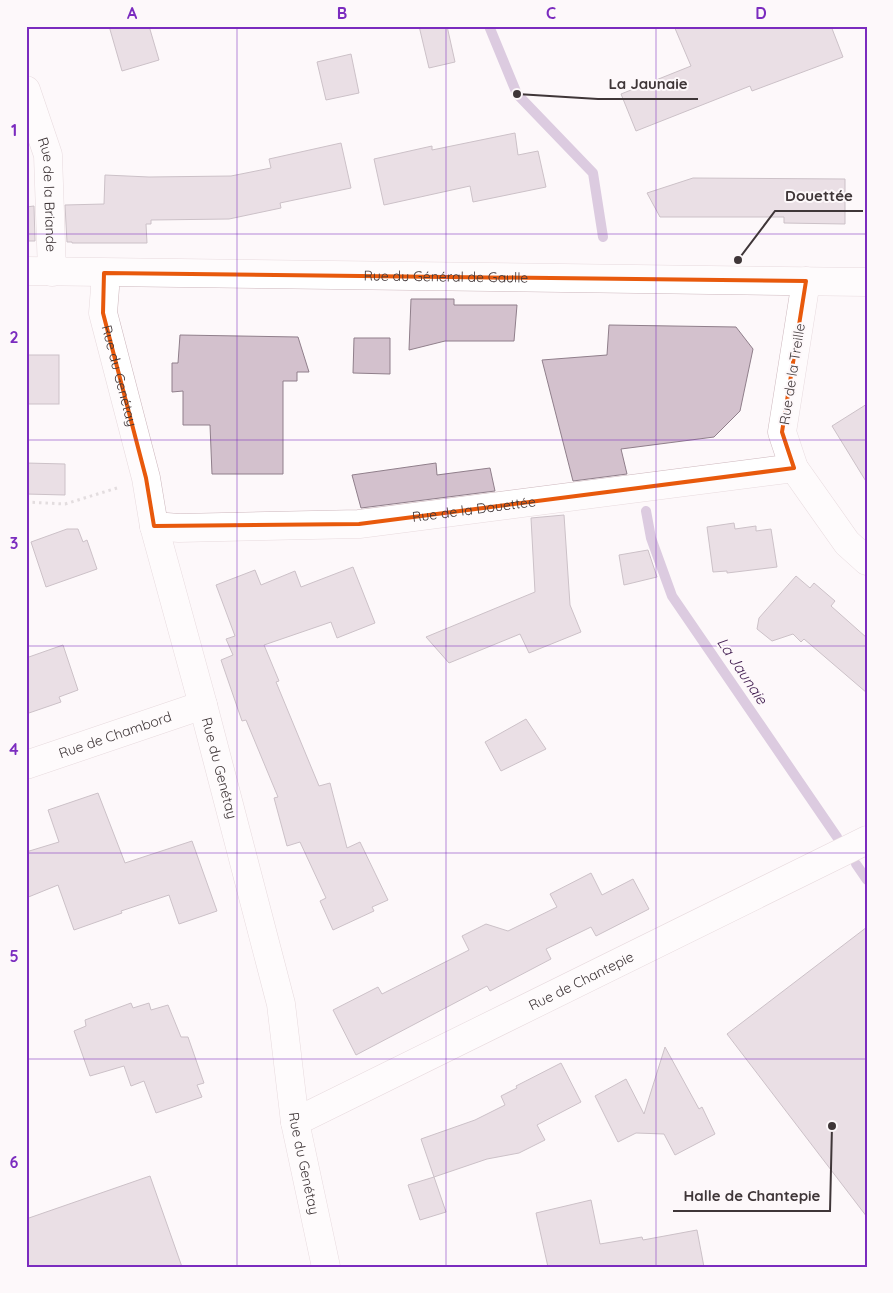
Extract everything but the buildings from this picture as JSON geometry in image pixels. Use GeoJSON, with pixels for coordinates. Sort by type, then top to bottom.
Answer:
{"type":"FeatureCollection","features":[{"type":"Feature","properties":{"kind":"street","name":"Rue de la Briande"},"geometry":{"type":"LineString","coordinates":[[26,90],[48,155],[39,271]]}},
{"type":"Feature","properties":{"kind":"street","name":"Rue du Général de Gaulle"},"geometry":{"type":"LineString","coordinates":[[39,271],[867,282]]}},
{"type":"Feature","properties":{"kind":"street","name":"Rue du Genétay"},"geometry":{"type":"LineString","coordinates":[[104,273],[103,313],[146,478],[154,526],[281,1004],[295,1122],[326,1267]]}},
{"type":"Feature","properties":{"kind":"street","name":"Rue de la Treille"},"geometry":{"type":"LineString","coordinates":[[806,281],[782,432],[794,468],[847,543],[867,560]]}},
{"type":"Feature","properties":{"kind":"street","name":"Rue de la Douettée"},"geometry":{"type":"LineString","coordinates":[[154,526],[179,528],[359,524],[794,468]]}},
{"type":"Feature","properties":{"kind":"street","name":"Rue de Chambord"},"geometry":{"type":"LineString","coordinates":[[26,765],[203,705]]}},
{"type":"Feature","properties":{"kind":"street","name":"Rue de Chantepie"},"geometry":{"type":"LineString","coordinates":[[295,1122],[867,840]]}},
{"type":"Feature","properties":{"kind":"path"},"geometry":{"type":"LineString","coordinates":[[26,502],[65,504],[146,478]]}},
{"type":"Feature","properties":{"kind":"highlighted area"},"geometry":{"type":"Polygon","coordinates":[[[104,273],[806,281],[782,432],[794,468],[359,524],[154,526],[146,478],[103,313],[104,273]]]}},
{"type":"Feature","properties":{"kind":"waterway","name":"La Jaunaie"},"geometry":{"type":"LineString","coordinates":[[489,26],[517,94],[593,173],[603,237]]}},
{"type":"Feature","properties":{"kind":"waterway","name":"La Jaunaie"},"geometry":{"type":"LineString","coordinates":[[646,511],[651,538],[672,596],[837,837]]}},
{"type":"Feature","properties":{"kind":"waterway","name":"La Jaunaie"},"geometry":{"type":"LineString","coordinates":[[856,864],[867,880]]}},
{"type":"Feature","properties":{"kind":"place","name":"La Jaunaie"},"geometry":{"type":"Point","coordinates":[517,94]}},
{"type":"Feature","properties":{"kind":"place","name":"Douettée"},"geometry":{"type":"Point","coordinates":[738,260]}},
{"type":"Feature","properties":{"kind":"place","name":"Halle de Chantepie"},"geometry":{"type":"Point","coordinates":[832,1126]}}]}
